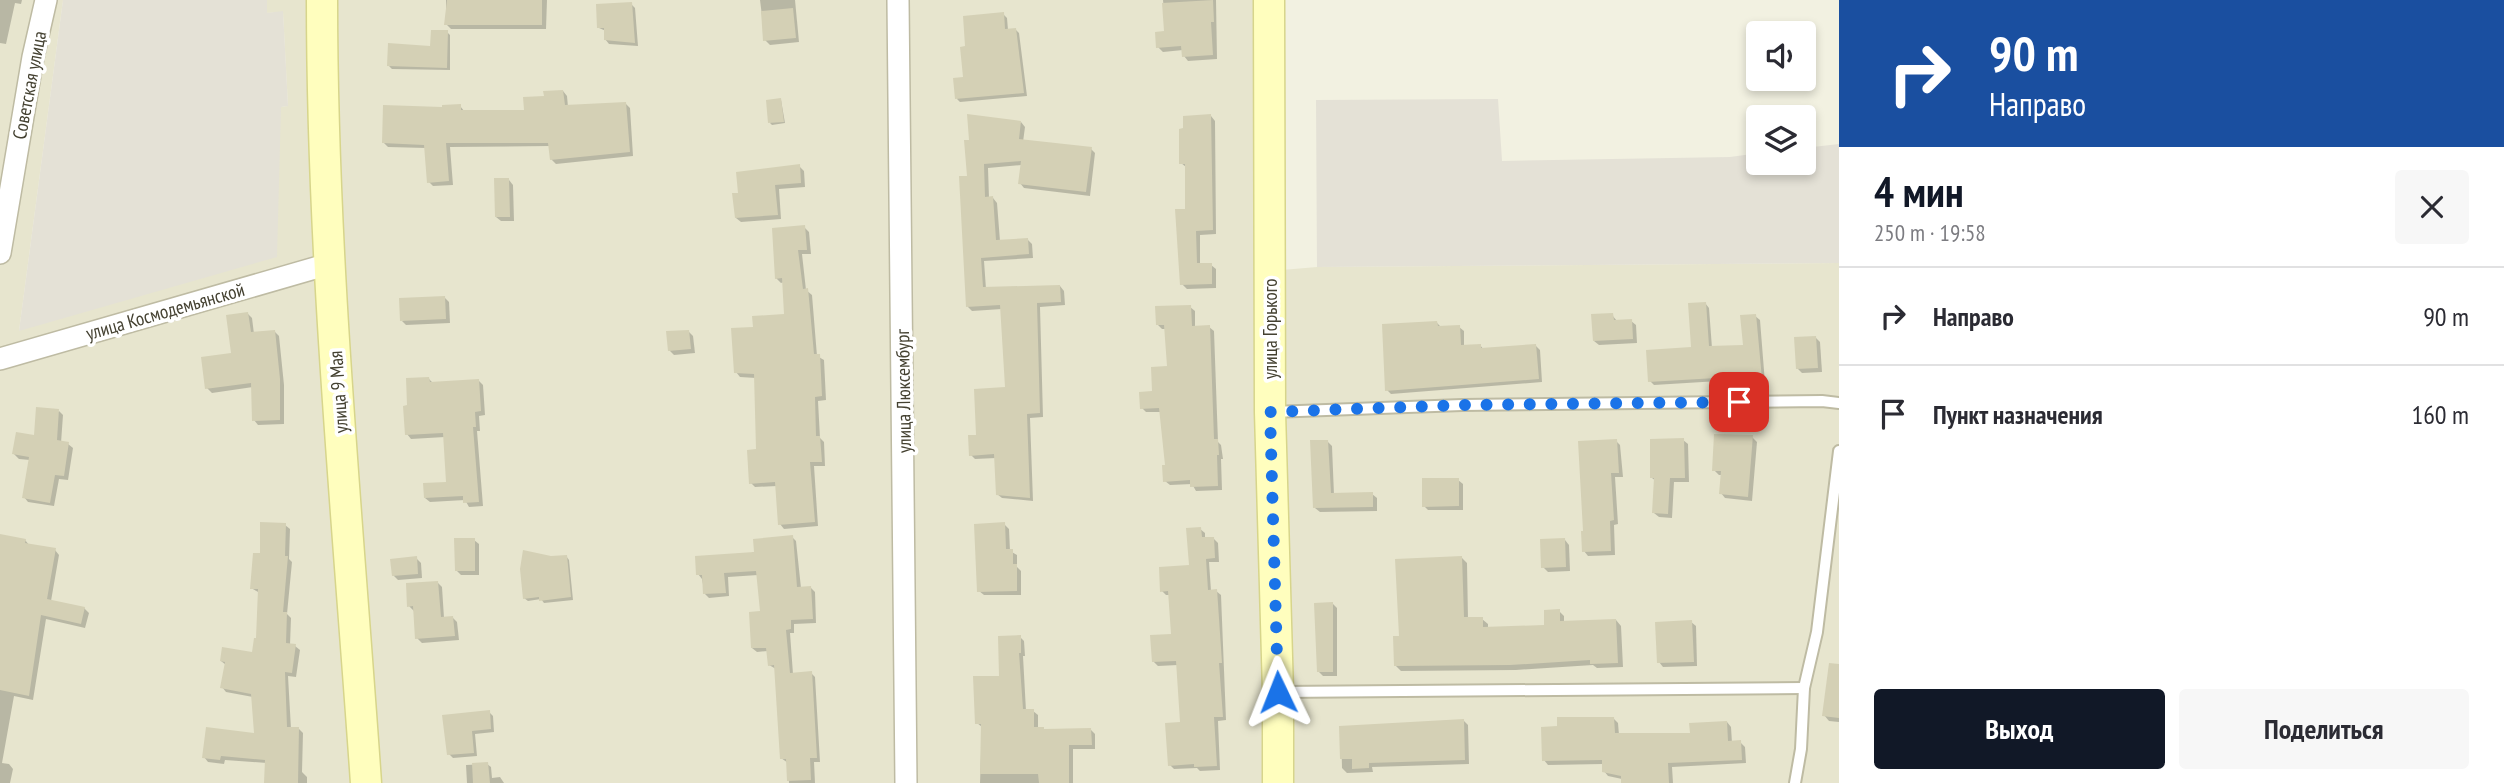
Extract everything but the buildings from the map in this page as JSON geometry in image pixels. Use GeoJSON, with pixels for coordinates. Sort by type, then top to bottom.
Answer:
{"type":"FeatureCollection","features":[{"type":"Feature","properties":{"kind":"street","name":"Советская улица"},"geometry":{"type":"LineString","coordinates":[[0,253],[33,57],[46,0]]}},
{"type":"Feature","properties":{"kind":"street","name":"улица 9 Мая"},"geometry":{"type":"LineString","coordinates":[[322,0],[322,80],[330,264],[366,783]]}},
{"type":"Feature","properties":{"kind":"street","name":"улица Люксембург"},"geometry":{"type":"LineString","coordinates":[[898,0],[906,783]]}},
{"type":"Feature","properties":{"kind":"street","name":"улица Горького"},"geometry":{"type":"LineString","coordinates":[[1269,0],[1270,412],[1278,783]]}},
{"type":"Feature","properties":{"kind":"street","name":"улица Космодемьянской"},"geometry":{"type":"LineString","coordinates":[[0,359],[330,264]]}},
{"type":"Feature","properties":{"kind":"lane"},"geometry":{"type":"LineString","coordinates":[[1270,412],[1462,405],[1839,403]]}},
{"type":"Feature","properties":{"kind":"lane"},"geometry":{"type":"LineString","coordinates":[[1795,783],[1801,749],[1804,688],[1817,632],[1839,451]]}},
{"type":"Feature","properties":{"kind":"lane"},"geometry":{"type":"LineString","coordinates":[[1278,692],[1804,688]]}},
{"type":"Feature","properties":{"kind":"shaded area"},"geometry":{"type":"Polygon","coordinates":[[[0,0],[63,0],[19,331],[281,107],[288,106],[283,12],[266,13],[267,0],[1269,0],[1270,271],[1317,267],[1839,263],[1839,783],[0,783],[0,0]]]}},
{"type":"Feature","properties":{"kind":"shaded area"},"geometry":{"type":"Polygon","coordinates":[[[63,0],[267,0],[267,13],[283,11],[288,106],[281,107],[277,257],[19,331],[63,0]]]}},
{"type":"Feature","properties":{"kind":"shaded area"},"geometry":{"type":"Polygon","coordinates":[[[1498,99],[1502,161],[1746,155],[1746,175],[1816,175],[1816,147],[1839,144],[1839,263],[1317,267],[1316,100],[1498,99]]]}},
{"type":"Feature","properties":{"kind":"route"},"geometry":{"type":"LineString","coordinates":[[1278,692],[1270,412],[1462,405],[1739,402]]}}]}
